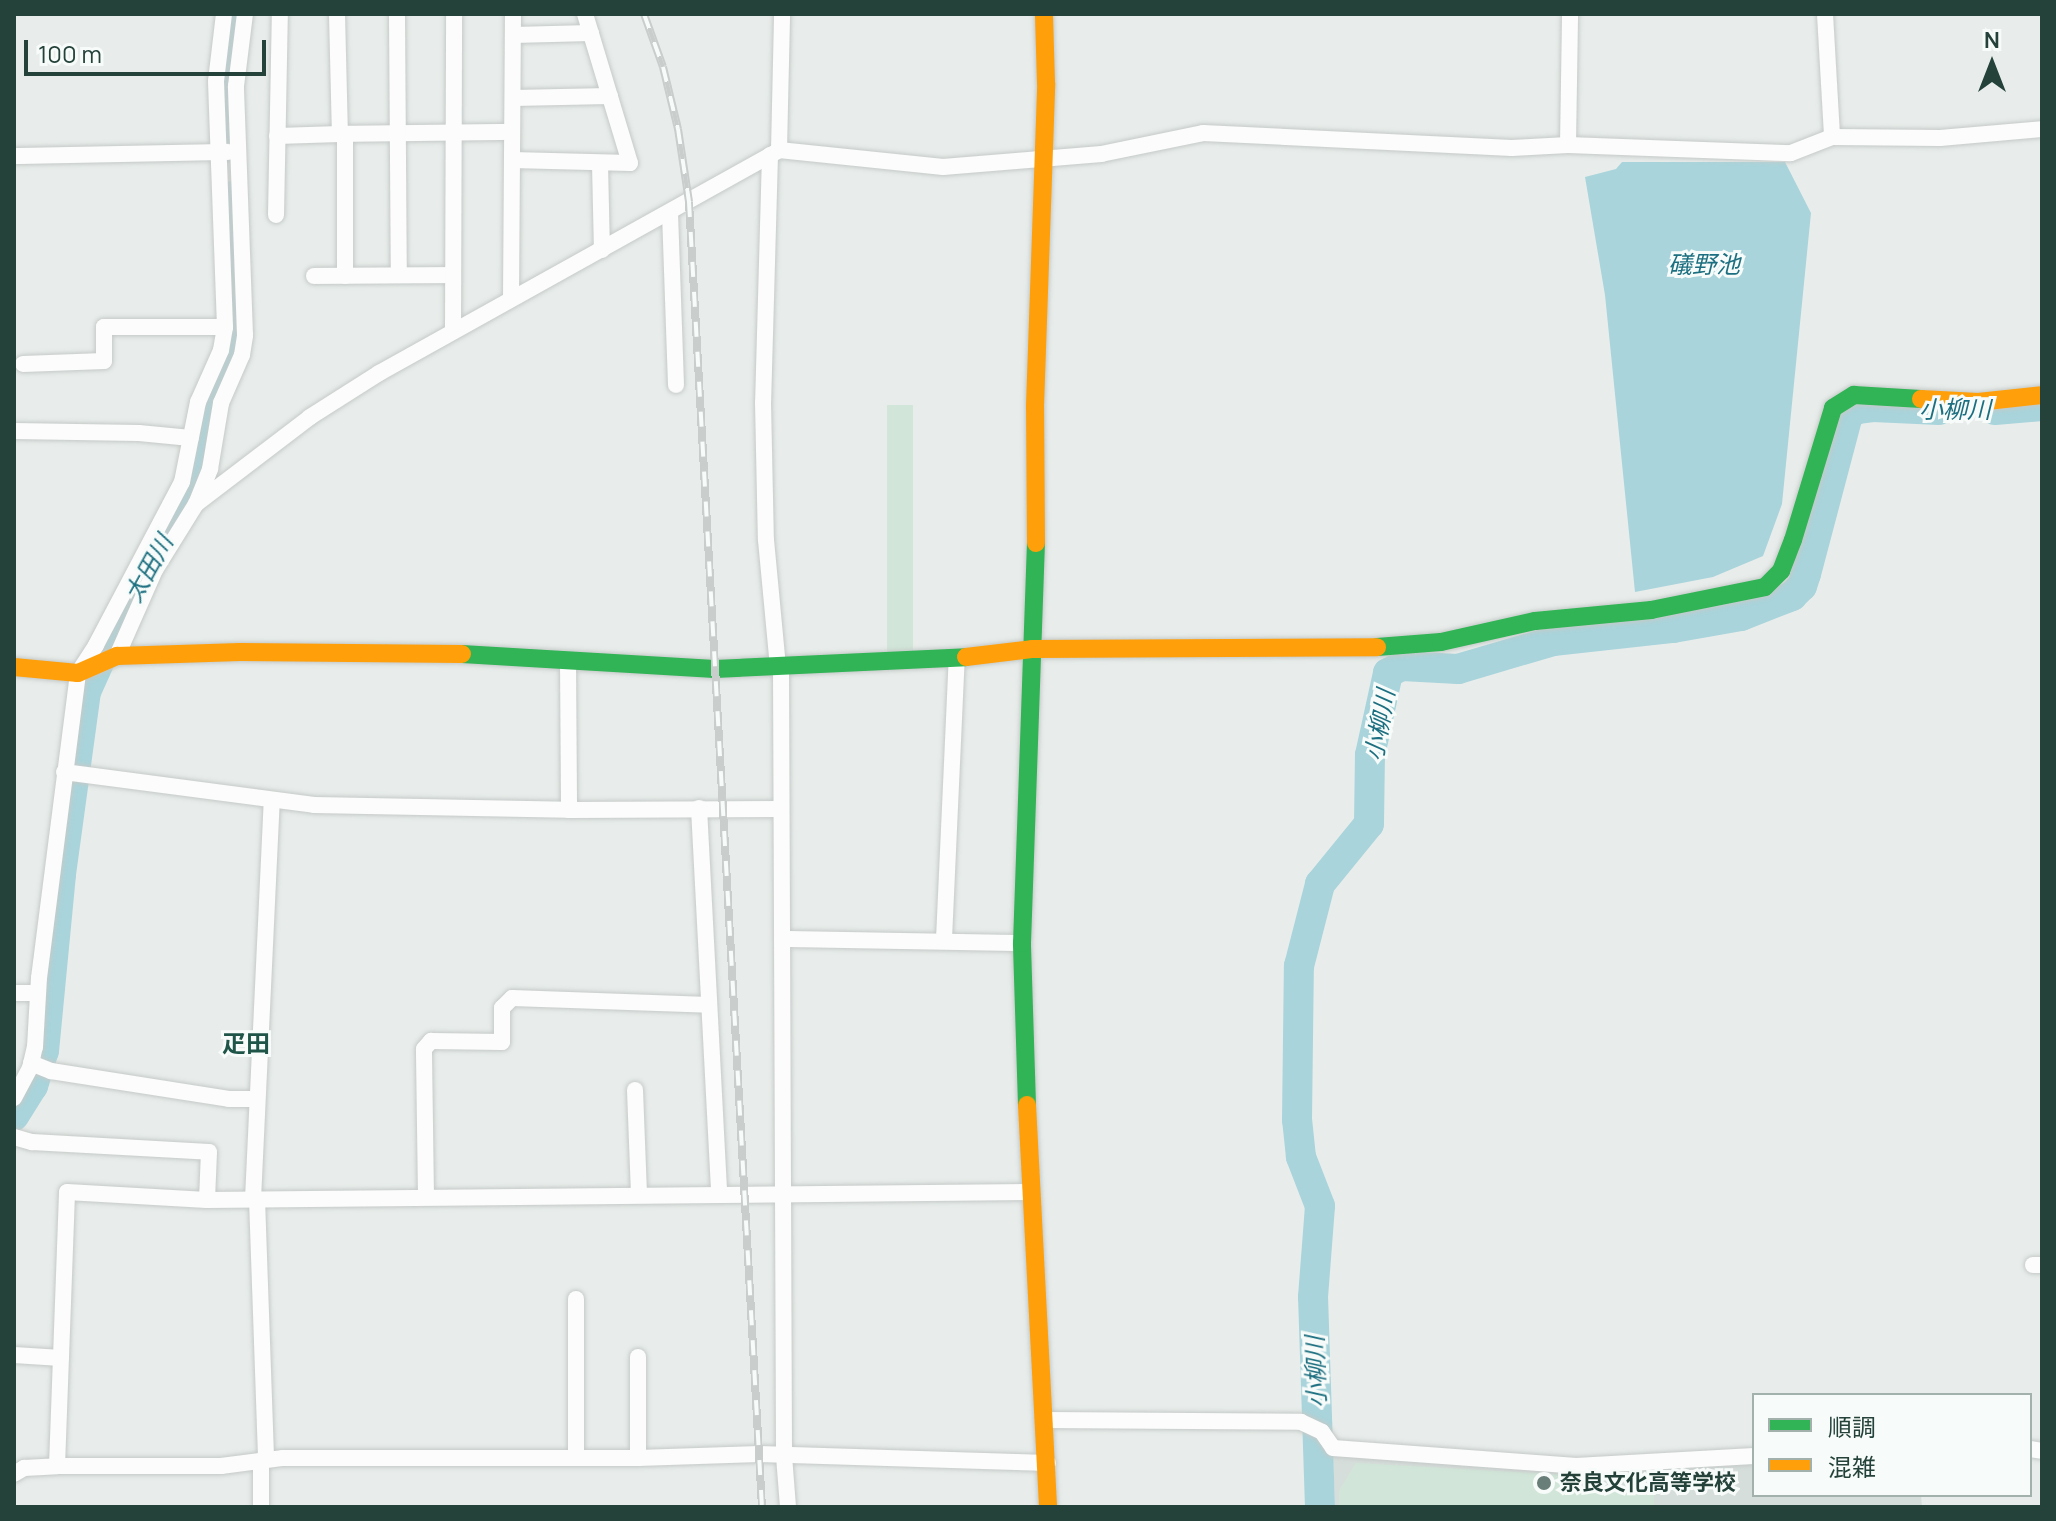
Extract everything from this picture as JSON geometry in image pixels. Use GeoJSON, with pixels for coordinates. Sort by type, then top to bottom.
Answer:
{"type":"FeatureCollection","features":[{"type":"Feature","properties":{"kind":"street"},"geometry":{"type":"LineString","coordinates":[[14,1098],[31,1063],[78,673],[182,482],[198,402],[221,350],[225,327],[216,81],[224,14]]}},
{"type":"Feature","properties":{"kind":"street"},"geometry":{"type":"LineString","coordinates":[[117,656],[155,570],[196,504],[210,469],[221,403],[242,355],[245,335],[236,86],[245,14]]}},
{"type":"Feature","properties":{"kind":"street"},"geometry":{"type":"LineString","coordinates":[[276,215],[280,14]]}},
{"type":"Feature","properties":{"kind":"street"},"geometry":{"type":"LineString","coordinates":[[337,14],[345,276]]}},
{"type":"Feature","properties":{"kind":"street"},"geometry":{"type":"LineString","coordinates":[[397,14],[399,275]]}},
{"type":"Feature","properties":{"kind":"street"},"geometry":{"type":"LineString","coordinates":[[453,331],[454,14]]}},
{"type":"Feature","properties":{"kind":"street"},"geometry":{"type":"LineString","coordinates":[[511,299],[513,14]]}},
{"type":"Feature","properties":{"kind":"street"},"geometry":{"type":"LineString","coordinates":[[512,160],[630,163],[585,14]]}},
{"type":"Feature","properties":{"kind":"street"},"geometry":{"type":"LineString","coordinates":[[782,14],[763,402],[767,555],[779,667],[784,1456],[788,1507]]}},
{"type":"Feature","properties":{"kind":"street"},"geometry":{"type":"LineString","coordinates":[[1044,14],[1044,160],[1022,943],[1030,1192],[1048,1463],[1048,1507]]}},
{"type":"Feature","properties":{"kind":"street"},"geometry":{"type":"LineString","coordinates":[[1568,145],[1570,14]]}},
{"type":"Feature","properties":{"kind":"street"},"geometry":{"type":"LineString","coordinates":[[1825,14],[1832,137]]}},
{"type":"Feature","properties":{"kind":"street"},"geometry":{"type":"LineString","coordinates":[[513,35],[591,33]]}},
{"type":"Feature","properties":{"kind":"street"},"geometry":{"type":"LineString","coordinates":[[513,98],[610,96]]}},
{"type":"Feature","properties":{"kind":"street"},"geometry":{"type":"LineString","coordinates":[[196,504],[310,417],[453,331],[775,153],[943,167],[1101,154],[1203,133],[1512,148],[1568,145],[1791,153],[1832,137],[1940,138],[2042,129]]}},
{"type":"Feature","properties":{"kind":"street"},"geometry":{"type":"LineString","coordinates":[[277,136],[512,132]]}},
{"type":"Feature","properties":{"kind":"street"},"geometry":{"type":"LineString","coordinates":[[14,156],[237,151]]}},
{"type":"Feature","properties":{"kind":"street"},"geometry":{"type":"LineString","coordinates":[[600,164],[602,250]]}},
{"type":"Feature","properties":{"kind":"street"},"geometry":{"type":"LineString","coordinates":[[670,213],[676,385]]}},
{"type":"Feature","properties":{"kind":"street"},"geometry":{"type":"LineString","coordinates":[[314,276],[452,275]]}},
{"type":"Feature","properties":{"kind":"street"},"geometry":{"type":"LineString","coordinates":[[23,364],[104,361],[104,327],[225,327]]}},
{"type":"Feature","properties":{"kind":"street"},"geometry":{"type":"LineString","coordinates":[[14,667],[78,673],[117,656],[240,652],[477,654],[715,669],[957,657],[1032,649],[1379,647],[1426,643],[1535,621],[1651,610],[1765,587],[1781,571],[1793,540],[1833,408],[1854,395],[1978,402],[2042,395]]}},
{"type":"Feature","properties":{"kind":"street"},"geometry":{"type":"LineString","coordinates":[[14,431],[191,438]]}},
{"type":"Feature","properties":{"kind":"street"},"geometry":{"type":"LineString","coordinates":[[944,939],[957,657]]}},
{"type":"Feature","properties":{"kind":"street"},"geometry":{"type":"LineString","coordinates":[[568,660],[569,810]]}},
{"type":"Feature","properties":{"kind":"street"},"geometry":{"type":"LineString","coordinates":[[64,772],[272,801],[569,810],[780,809]]}},
{"type":"Feature","properties":{"kind":"street"},"geometry":{"type":"LineString","coordinates":[[261,1507],[263,1461],[255,1199],[272,801]]}},
{"type":"Feature","properties":{"kind":"street"},"geometry":{"type":"LineString","coordinates":[[699,808],[719,1194]]}},
{"type":"Feature","properties":{"kind":"street"},"geometry":{"type":"LineString","coordinates":[[782,939],[944,939],[1022,943]]}},
{"type":"Feature","properties":{"kind":"street"},"geometry":{"type":"LineString","coordinates":[[14,993],[38,993]]}},
{"type":"Feature","properties":{"kind":"street"},"geometry":{"type":"LineString","coordinates":[[426,1197],[424,1049],[431,1041],[502,1042],[502,1008],[512,998],[709,1005]]}},
{"type":"Feature","properties":{"kind":"street"},"geometry":{"type":"LineString","coordinates":[[31,1063],[51,1071],[229,1099],[257,1099]]}},
{"type":"Feature","properties":{"kind":"street"},"geometry":{"type":"LineString","coordinates":[[635,1090],[639,1195]]}},
{"type":"Feature","properties":{"kind":"street"},"geometry":{"type":"LineString","coordinates":[[14,1137],[32,1142],[209,1152],[207,1200]]}},
{"type":"Feature","properties":{"kind":"street"},"geometry":{"type":"LineString","coordinates":[[57,1466],[67,1192],[207,1200],[1030,1192]]}},
{"type":"Feature","properties":{"kind":"street"},"geometry":{"type":"LineString","coordinates":[[576,1299],[576,1458]]}},
{"type":"Feature","properties":{"kind":"street"},"geometry":{"type":"LineString","coordinates":[[14,1355],[61,1358]]}},
{"type":"Feature","properties":{"kind":"street"},"geometry":{"type":"LineString","coordinates":[[638,1357],[638,1458]]}},
{"type":"Feature","properties":{"kind":"street"},"geometry":{"type":"LineString","coordinates":[[1045,1420],[1301,1422],[1317,1430],[1333,1448],[1576,1466],[1752,1456]]}},
{"type":"Feature","properties":{"kind":"street"},"geometry":{"type":"LineString","coordinates":[[14,1474],[24,1468],[57,1466],[221,1466],[263,1461],[784,1456],[1048,1463]]}},
{"type":"Feature","properties":{"kind":"shaded area","name":"奈良文化高等学校"},"geometry":{"type":"Polygon","coordinates":[[[1333,1456],[1577,1471],[1752,1460],[1752,1497],[1921,1497],[1922,1507],[1335,1507],[1333,1456]]]}},
{"type":"Feature","properties":{"kind":"green space"},"geometry":{"type":"Polygon","coordinates":[[[887,405],[913,405],[913,654],[887,654],[887,405]]]}},
{"type":"Feature","properties":{"kind":"green space"},"geometry":{"type":"Polygon","coordinates":[[[1356,1463],[1572,1475],[1571,1493],[1654,1491],[1654,1507],[1339,1507],[1339,1491],[1356,1463]]]}},
{"type":"Feature","properties":{"kind":"water","name":"礒野池"},"geometry":{"type":"Polygon","coordinates":[[[1622,162],[1785,162],[1811,213],[1782,504],[1763,556],[1713,577],[1635,592],[1605,295],[1585,177],[1616,169],[1622,162]]]}},
{"type":"Feature","properties":{"kind":"waterway","name":"太田川"},"geometry":{"type":"LineString","coordinates":[[225,148],[225,83],[233,14]]}},
{"type":"Feature","properties":{"kind":"waterway","name":"太田川"},"geometry":{"type":"LineString","coordinates":[[14,1116],[33,1086],[44,1051],[61,874],[86,692],[112,634],[180,510],[198,466],[216,382],[235,338],[228,196]]}},
{"type":"Feature","properties":{"kind":"waterway","name":"小柳川"},"geometry":{"type":"LineString","coordinates":[[1995,410],[2042,406]]}},
{"type":"Feature","properties":{"kind":"waterway","name":"小柳川"},"geometry":{"type":"LineString","coordinates":[[1320,1507],[1313,1297],[1320,1206],[1301,1157],[1297,1120],[1299,966],[1320,884],[1369,824],[1370,755],[1388,673],[1402,666],[1458,669],[1553,641],[1673,628],[1741,616],[1792,596],[1802,586],[1806,574],[1848,415],[1857,409],[1873,407],[1939,410]]}},
{"type":"Feature","properties":{"kind":"railway"},"geometry":{"type":"LineString","coordinates":[[644,14],[663,67],[678,129],[689,202],[762,1507]]}},
{"type":"Feature","properties":{"kind":"traffic: fast"},"geometry":{"type":"LineString","coordinates":[[1377,647],[1441,642],[1535,621],[1651,610],[1765,587],[1781,571],[1793,540],[1833,408],[1854,395],[1921,399]]}},
{"type":"Feature","properties":{"kind":"traffic: fast"},"geometry":{"type":"LineString","coordinates":[[1027,1105],[1022,943],[1036,543]]}},
{"type":"Feature","properties":{"kind":"traffic: fast"},"geometry":{"type":"LineString","coordinates":[[462,654],[715,669],[966,657]]}},
{"type":"Feature","properties":{"kind":"traffic: slow"},"geometry":{"type":"LineString","coordinates":[[1036,543],[1035,406],[1046,83],[1044,14]]}},
{"type":"Feature","properties":{"kind":"traffic: slow"},"geometry":{"type":"LineString","coordinates":[[1921,399],[1978,402],[2042,395]]}},
{"type":"Feature","properties":{"kind":"traffic: slow"},"geometry":{"type":"LineString","coordinates":[[966,657],[1032,649],[1377,647]]}},
{"type":"Feature","properties":{"kind":"traffic: slow"},"geometry":{"type":"LineString","coordinates":[[14,667],[78,673],[117,656],[240,652],[462,654]]}},
{"type":"Feature","properties":{"kind":"traffic: slow"},"geometry":{"type":"LineString","coordinates":[[1027,1105],[1048,1507]]}},
{"type":"Feature","properties":{"kind":"place","name":"奈良文化高等学校"},"geometry":{"type":"Point","coordinates":[1544,1483]}},
{"type":"Feature","properties":{"kind":"district","name":"疋田"},"geometry":{"type":"Point","coordinates":[246,1043]}}]}
